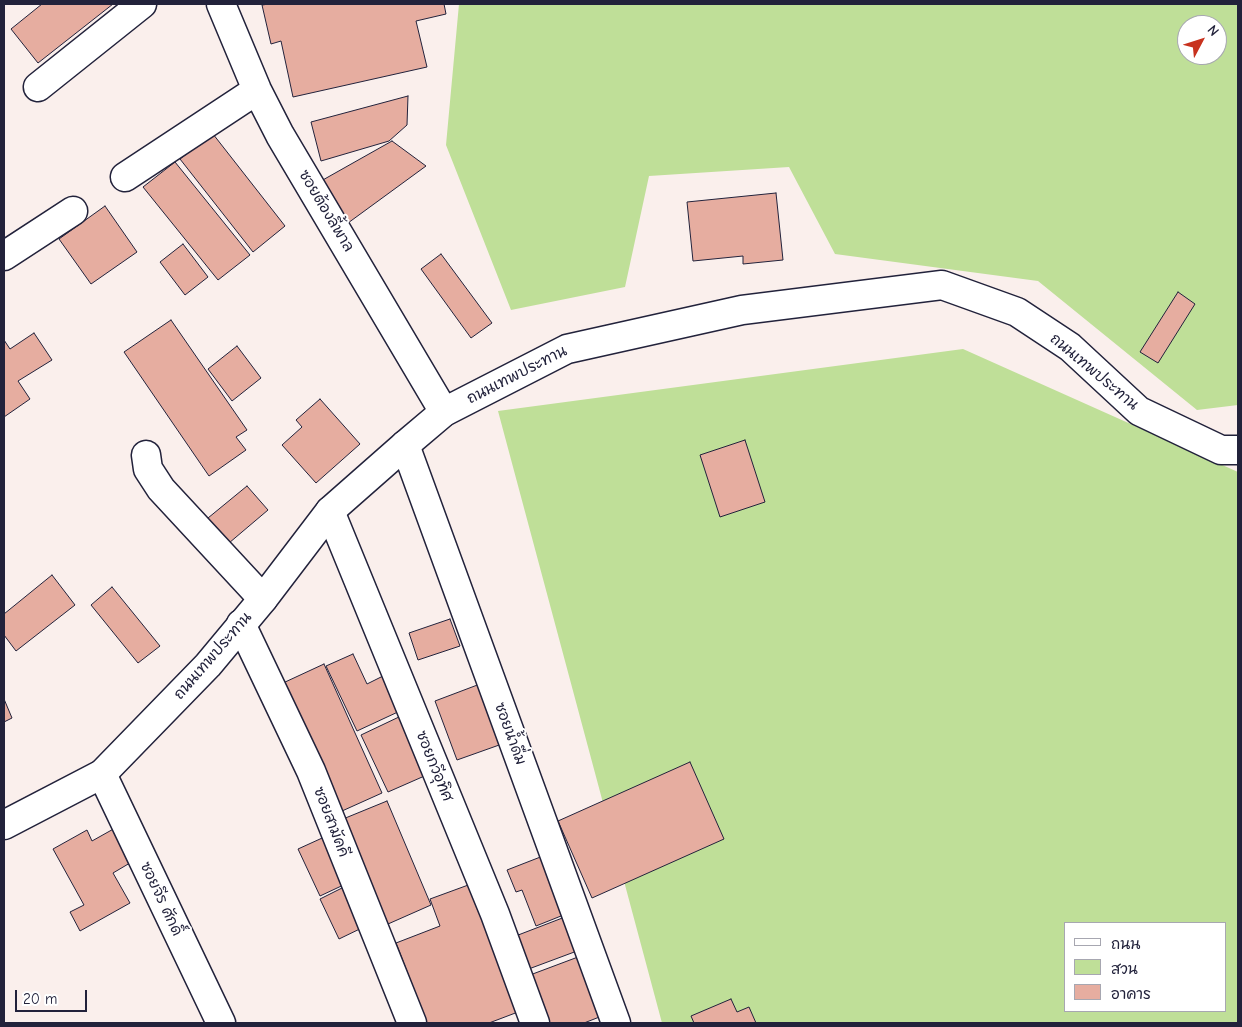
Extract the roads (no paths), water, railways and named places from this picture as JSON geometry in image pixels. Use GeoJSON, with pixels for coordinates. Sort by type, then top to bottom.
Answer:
{"type":"FeatureCollection","features":[{"type":"Feature","properties":{"kind":"street"},"geometry":{"type":"LineString","coordinates":[[38,87],[142,4]]}},
{"type":"Feature","properties":{"kind":"street","name":"ซอยต้องลี้พาล"},"geometry":{"type":"LineString","coordinates":[[221,4],[257,90],[280,135],[444,412]]}},
{"type":"Feature","properties":{"kind":"street"},"geometry":{"type":"LineString","coordinates":[[125,177],[257,90]]}},
{"type":"Feature","properties":{"kind":"street"},"geometry":{"type":"LineString","coordinates":[[4,256],[72,211]]}},
{"type":"Feature","properties":{"kind":"street","name":"ถนนเทพประทาน"},"geometry":{"type":"LineString","coordinates":[[4,825],[102,774],[208,665],[263,599],[330,511],[444,412],[567,349],[742,310],[942,285],[1017,312],[1070,348],[1139,411],[1221,450],[1238,450]]}},
{"type":"Feature","properties":{"kind":"street","name":"ซอยน้ำดื่ม"},"geometry":{"type":"LineString","coordinates":[[405,445],[616,1023]]}},
{"type":"Feature","properties":{"kind":"street"},"geometry":{"type":"LineString","coordinates":[[146,455],[148,469],[161,489],[263,599]]}},
{"type":"Feature","properties":{"kind":"street","name":"ซอยกวีอุทิศ"},"geometry":{"type":"LineString","coordinates":[[330,511],[495,914],[535,1023]]}},
{"type":"Feature","properties":{"kind":"street","name":"ซอยสามัคคี"},"geometry":{"type":"LineString","coordinates":[[242,624],[311,771],[412,1023]]}},
{"type":"Feature","properties":{"kind":"street","name":"ซอยจีร ศักดิ์"},"geometry":{"type":"LineString","coordinates":[[102,774],[221,1023]]}}]}
